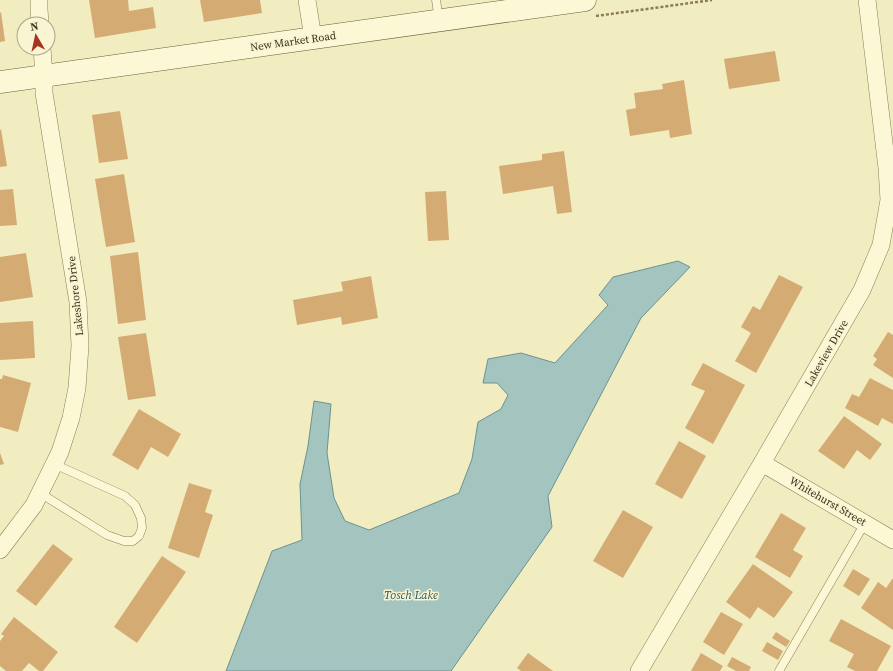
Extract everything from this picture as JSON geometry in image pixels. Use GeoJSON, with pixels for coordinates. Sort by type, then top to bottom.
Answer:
{"type":"FeatureCollection","features":[{"type":"Feature","properties":{"kind":"street"},"geometry":{"type":"LineString","coordinates":[[39,0],[39,16]]}},
{"type":"Feature","properties":{"kind":"street"},"geometry":{"type":"LineString","coordinates":[[307,0],[313,38]]}},
{"type":"Feature","properties":{"kind":"street","name":"New Market Road"},"geometry":{"type":"LineString","coordinates":[[0,82],[313,38],[438,10],[585,0]]}},
{"type":"Feature","properties":{"kind":"street","name":"Lakeview Drive"},"geometry":{"type":"LineString","coordinates":[[639,671],[862,290],[881,245],[889,200],[887,168],[867,0]]}},
{"type":"Feature","properties":{"kind":"street","name":"Lakeshore Drive"},"geometry":{"type":"LineString","coordinates":[[0,550],[34,505],[60,452],[71,418],[77,388],[80,346],[78,302],[44,93],[43,56]]}},
{"type":"Feature","properties":{"kind":"street","name":"Whitehurst Street"},"geometry":{"type":"LineString","coordinates":[[762,463],[893,540]]}},
{"type":"Feature","properties":{"kind":"lane"},"geometry":{"type":"LineString","coordinates":[[40,493],[107,535],[124,541],[133,540],[139,536],[142,528],[141,518],[135,505],[125,496],[54,464]]}},
{"type":"Feature","properties":{"kind":"lane"},"geometry":{"type":"LineString","coordinates":[[779,671],[865,523]]}},
{"type":"Feature","properties":{"kind":"water","name":"Tosch Lake"},"geometry":{"type":"Polygon","coordinates":[[[678,261],[690,267],[641,318],[548,496],[552,527],[451,671],[226,671],[272,551],[302,540],[300,484],[308,446],[314,401],[331,404],[327,453],[334,498],[345,521],[369,530],[459,493],[472,459],[478,422],[501,409],[508,395],[497,383],[483,383],[488,359],[521,353],[555,363],[608,305],[599,295],[613,277],[678,261]]]}},
{"type":"Feature","properties":{"kind":"building"},"geometry":{"type":"Polygon","coordinates":[[[89,0],[128,0],[129,11],[153,7],[156,28],[95,38],[89,0]]]}},
{"type":"Feature","properties":{"kind":"building"},"geometry":{"type":"Polygon","coordinates":[[[200,0],[260,0],[262,13],[204,22],[200,0]]]}},
{"type":"Feature","properties":{"kind":"building"},"geometry":{"type":"Polygon","coordinates":[[[1,12],[5,41],[0,42],[0,13],[1,12]]]}},
{"type":"Feature","properties":{"kind":"building"},"geometry":{"type":"Polygon","coordinates":[[[775,51],[780,81],[729,89],[724,59],[775,51]]]}},
{"type":"Feature","properties":{"kind":"building"},"geometry":{"type":"Polygon","coordinates":[[[684,80],[692,134],[670,138],[669,130],[630,136],[626,110],[636,108],[634,93],[663,89],[662,84],[684,80]]]}},
{"type":"Feature","properties":{"kind":"building"},"geometry":{"type":"Polygon","coordinates":[[[120,111],[128,159],[99,163],[92,115],[120,111]]]}},
{"type":"Feature","properties":{"kind":"building"},"geometry":{"type":"Polygon","coordinates":[[[1,129],[7,166],[0,167],[0,130],[1,129]]]}},
{"type":"Feature","properties":{"kind":"building"},"geometry":{"type":"Polygon","coordinates":[[[564,151],[572,212],[557,214],[553,186],[503,194],[499,166],[542,160],[542,154],[564,151]]]}},
{"type":"Feature","properties":{"kind":"building"},"geometry":{"type":"Polygon","coordinates":[[[124,174],[135,242],[106,247],[95,179],[124,174]]]}},
{"type":"Feature","properties":{"kind":"building"},"geometry":{"type":"Polygon","coordinates":[[[13,189],[17,225],[0,226],[0,190],[13,189]]]}},
{"type":"Feature","properties":{"kind":"building"},"geometry":{"type":"Polygon","coordinates":[[[446,191],[449,240],[428,241],[425,192],[446,191]]]}},
{"type":"Feature","properties":{"kind":"building"},"geometry":{"type":"Polygon","coordinates":[[[138,252],[146,320],[118,324],[110,256],[138,252]]]}},
{"type":"Feature","properties":{"kind":"building"},"geometry":{"type":"Polygon","coordinates":[[[26,253],[33,297],[0,302],[0,257],[26,253]]]}},
{"type":"Feature","properties":{"kind":"building"},"geometry":{"type":"Polygon","coordinates":[[[779,275],[803,287],[756,373],[735,361],[751,333],[741,327],[753,306],[760,310],[779,275]]]}},
{"type":"Feature","properties":{"kind":"building"},"geometry":{"type":"Polygon","coordinates":[[[371,276],[378,318],[342,325],[341,317],[297,325],[293,300],[343,291],[341,282],[371,276]]]}},
{"type":"Feature","properties":{"kind":"building"},"geometry":{"type":"Polygon","coordinates":[[[33,321],[35,358],[0,360],[0,323],[33,321]]]}},
{"type":"Feature","properties":{"kind":"building"},"geometry":{"type":"Polygon","coordinates":[[[888,332],[893,335],[893,378],[873,365],[877,359],[873,356],[888,332]]]}},
{"type":"Feature","properties":{"kind":"building"},"geometry":{"type":"Polygon","coordinates":[[[146,333],[156,396],[128,400],[118,337],[146,333]]]}},
{"type":"Feature","properties":{"kind":"building"},"geometry":{"type":"Polygon","coordinates":[[[703,363],[745,385],[713,444],[685,428],[705,391],[691,385],[703,363]]]}},
{"type":"Feature","properties":{"kind":"building"},"geometry":{"type":"Polygon","coordinates":[[[3,375],[31,383],[18,432],[0,427],[0,379],[2,379],[3,375]]]}},
{"type":"Feature","properties":{"kind":"building"},"geometry":{"type":"Polygon","coordinates":[[[870,378],[893,390],[893,424],[882,418],[878,426],[845,408],[852,394],[859,397],[870,378]]]}},
{"type":"Feature","properties":{"kind":"building"},"geometry":{"type":"Polygon","coordinates":[[[139,409],[181,434],[168,457],[151,447],[138,470],[112,455],[139,409]]]}},
{"type":"Feature","properties":{"kind":"building"},"geometry":{"type":"Polygon","coordinates":[[[844,416],[882,444],[870,460],[857,450],[844,469],[818,451],[844,416]]]}},
{"type":"Feature","properties":{"kind":"building"},"geometry":{"type":"Polygon","coordinates":[[[679,441],[706,456],[682,499],[655,484],[679,441]]]}},
{"type":"Feature","properties":{"kind":"building"},"geometry":{"type":"Polygon","coordinates":[[[0,453],[4,464],[0,465],[0,453]]]}},
{"type":"Feature","properties":{"kind":"building"},"geometry":{"type":"Polygon","coordinates":[[[189,483],[212,490],[205,512],[213,515],[199,558],[168,548],[189,483]]]}},
{"type":"Feature","properties":{"kind":"building"},"geometry":{"type":"Polygon","coordinates":[[[623,510],[653,527],[623,578],[593,561],[623,510]]]}},
{"type":"Feature","properties":{"kind":"building"},"geometry":{"type":"Polygon","coordinates":[[[781,513],[806,528],[793,550],[803,556],[790,578],[755,557],[781,513]]]}},
{"type":"Feature","properties":{"kind":"building"},"geometry":{"type":"Polygon","coordinates":[[[53,544],[73,559],[36,606],[16,591],[53,544]]]}},
{"type":"Feature","properties":{"kind":"building"},"geometry":{"type":"Polygon","coordinates":[[[162,556],[186,572],[137,643],[114,627],[162,556]]]}},
{"type":"Feature","properties":{"kind":"building"},"geometry":{"type":"Polygon","coordinates":[[[753,564],[793,592],[774,618],[758,607],[750,619],[726,602],[753,564]]]}},
{"type":"Feature","properties":{"kind":"building"},"geometry":{"type":"Polygon","coordinates":[[[853,569],[870,579],[859,596],[843,586],[853,569]]]}},
{"type":"Feature","properties":{"kind":"building"},"geometry":{"type":"Polygon","coordinates":[[[893,578],[893,630],[861,608],[878,582],[886,588],[893,578]]]}},
{"type":"Feature","properties":{"kind":"building"},"geometry":{"type":"Polygon","coordinates":[[[721,612],[743,624],[724,655],[703,642],[721,612]]]}},
{"type":"Feature","properties":{"kind":"building"},"geometry":{"type":"Polygon","coordinates":[[[14,617],[58,652],[43,671],[39,671],[29,663],[22,671],[6,671],[0,666],[0,641],[4,636],[1,634],[14,617]]]}},
{"type":"Feature","properties":{"kind":"building"},"geometry":{"type":"Polygon","coordinates":[[[841,619],[891,646],[877,671],[855,671],[847,667],[854,654],[829,641],[841,619]]]}},
{"type":"Feature","properties":{"kind":"building"},"geometry":{"type":"Polygon","coordinates":[[[776,632],[790,641],[786,647],[772,638],[776,632]]]}},
{"type":"Feature","properties":{"kind":"building"},"geometry":{"type":"Polygon","coordinates":[[[767,642],[783,651],[778,660],[762,651],[767,642]]]}},
{"type":"Feature","properties":{"kind":"building"},"geometry":{"type":"Polygon","coordinates":[[[528,653],[553,671],[521,671],[517,668],[528,653]]]}},
{"type":"Feature","properties":{"kind":"building"},"geometry":{"type":"Polygon","coordinates":[[[701,653],[723,666],[720,671],[691,671],[701,653]]]}},
{"type":"Feature","properties":{"kind":"building"},"geometry":{"type":"Polygon","coordinates":[[[732,657],[751,667],[749,671],[736,671],[727,666],[732,657]]]}}]}
